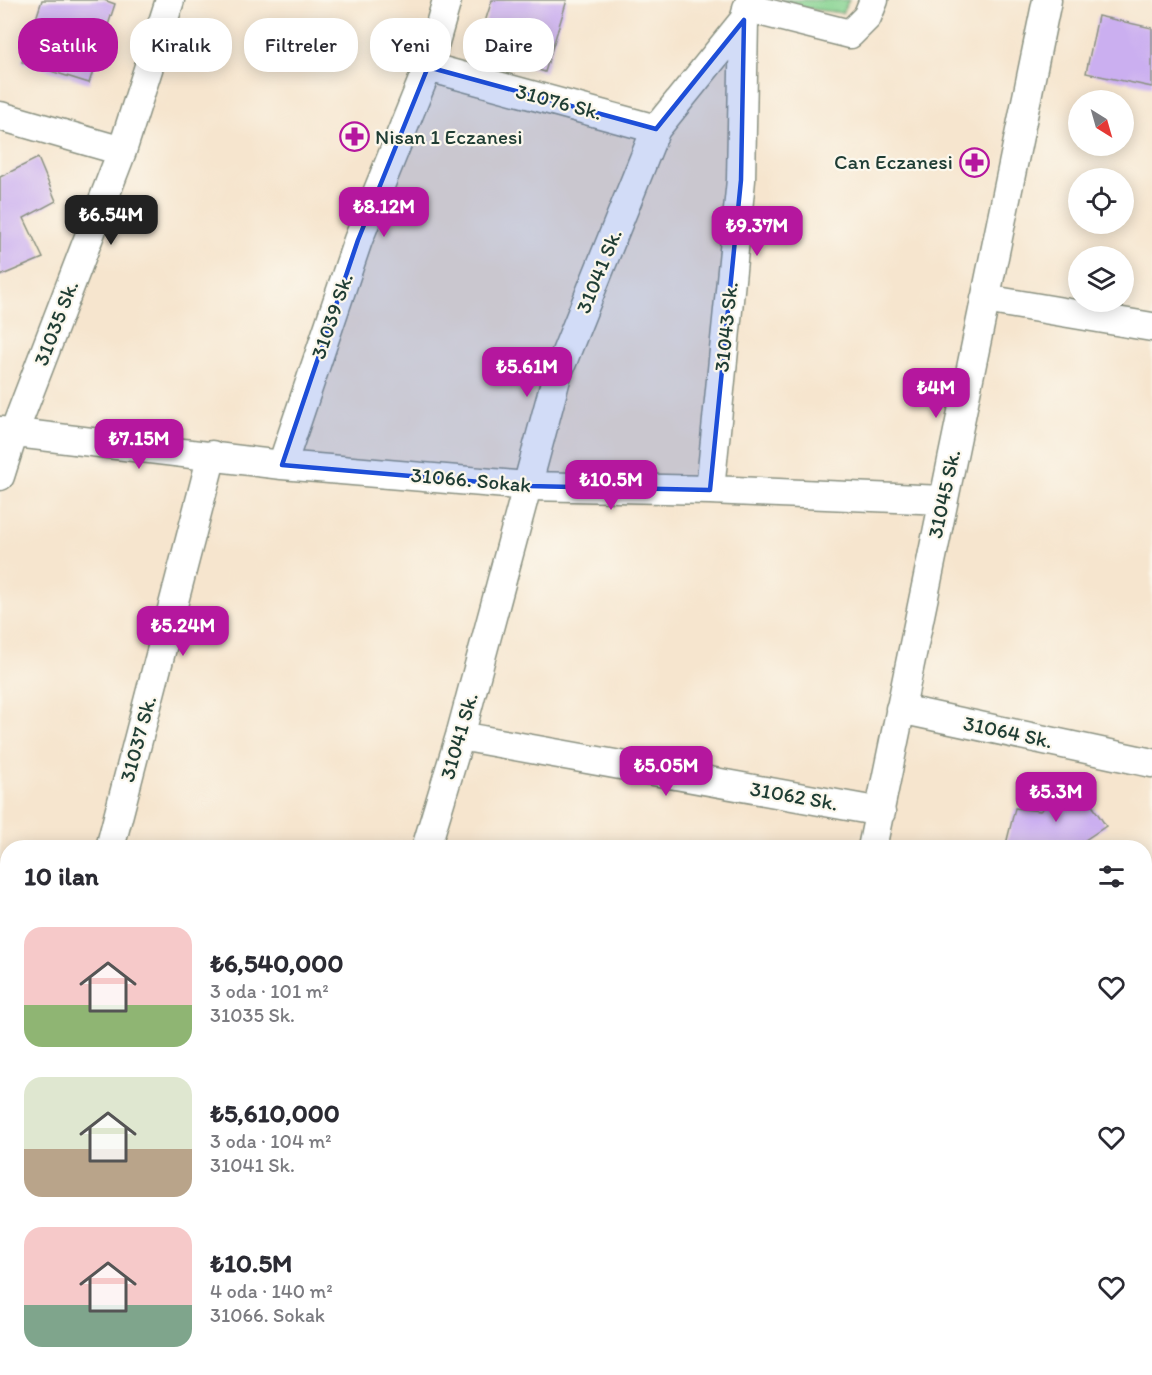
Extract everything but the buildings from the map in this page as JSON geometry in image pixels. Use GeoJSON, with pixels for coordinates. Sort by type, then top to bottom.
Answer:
{"type":"FeatureCollection","features":[{"type":"Feature","properties":{"kind":"street","name":"31035 Sk."},"geometry":{"type":"LineString","coordinates":[[0,476],[7,431],[122,151],[170,0]]}},
{"type":"Feature","properties":{"kind":"street","name":"31039 Sk."},"geometry":{"type":"LineString","coordinates":[[442,18],[447,0]]}},
{"type":"Feature","properties":{"kind":"street"},"geometry":{"type":"LineString","coordinates":[[747,9],[850,34],[867,18],[874,0]]}},
{"type":"Feature","properties":{"kind":"street","name":"31045 Sk."},"geometry":{"type":"LineString","coordinates":[[874,840],[1047,0]]}},
{"type":"Feature","properties":{"kind":"street","name":"31041 Sk."},"geometry":{"type":"LineString","coordinates":[[428,840],[460,736],[557,375],[656,129],[747,9]]}},
{"type":"Feature","properties":{"kind":"street","name":"31043 Sk."},"geometry":{"type":"LineString","coordinates":[[710,490],[741,180],[747,9]]}},
{"type":"Feature","properties":{"kind":"street","name":"31039 Sk."},"geometry":{"type":"LineString","coordinates":[[282,465],[358,240],[426,72]]}},
{"type":"Feature","properties":{"kind":"street","name":"31076 Sk."},"geometry":{"type":"LineString","coordinates":[[446,72],[656,129]]}},
{"type":"Feature","properties":{"kind":"street"},"geometry":{"type":"LineString","coordinates":[[0,116],[122,151]]}},
{"type":"Feature","properties":{"kind":"street"},"geometry":{"type":"LineString","coordinates":[[985,299],[1152,327]]}},
{"type":"Feature","properties":{"kind":"street","name":"31066. Sokak"},"geometry":{"type":"LineString","coordinates":[[7,431],[282,465],[528,486],[710,490],[943,500]]}},
{"type":"Feature","properties":{"kind":"street","name":"31037 Sk."},"geometry":{"type":"LineString","coordinates":[[112,840],[212,455]]}},
{"type":"Feature","properties":{"kind":"street","name":"31064 Sk."},"geometry":{"type":"LineString","coordinates":[[900,709],[1152,764]]}},
{"type":"Feature","properties":{"kind":"street","name":"31062 Sk."},"geometry":{"type":"LineString","coordinates":[[460,736],[881,812]]}},
{"type":"Feature","properties":{"kind":"highlighted area"},"geometry":{"type":"Polygon","coordinates":[[[744,20],[741,180],[710,490],[528,486],[282,465],[358,240],[428,67],[656,129],[744,20]]]}},
{"type":"Feature","properties":{"kind":"green space"},"geometry":{"type":"Polygon","coordinates":[[[781,0],[849,0],[842,13],[802,8],[781,0]]]}},
{"type":"Feature","properties":{"kind":"place","name":"Nisan 1 Eczanesi"},"geometry":{"type":"Point","coordinates":[354,137]}},
{"type":"Feature","properties":{"kind":"place","name":"Can Eczanesi"},"geometry":{"type":"Point","coordinates":[974,162]}}]}
